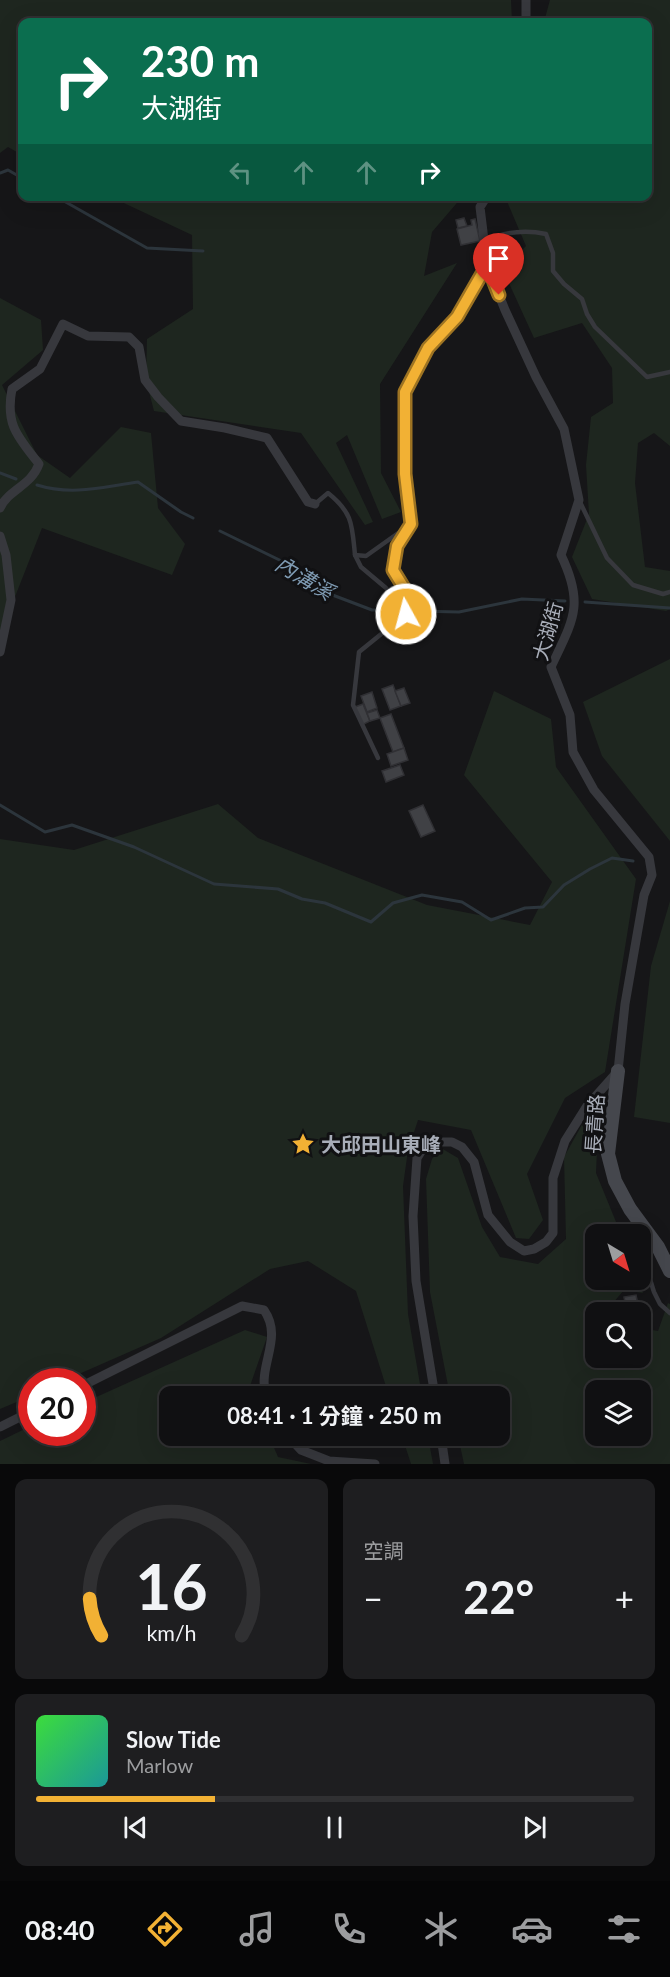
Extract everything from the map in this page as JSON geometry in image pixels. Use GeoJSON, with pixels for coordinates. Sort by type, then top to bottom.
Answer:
{"type":"FeatureCollection","features":[{"type":"Feature","properties":{"kind":"street"},"geometry":{"type":"LineString","coordinates":[[526,0],[526,18]]}},
{"type":"Feature","properties":{"kind":"street"},"geometry":{"type":"LineString","coordinates":[[484,201],[480,207],[487,265],[536,377],[564,429],[579,500]]}},
{"type":"Feature","properties":{"kind":"street"},"geometry":{"type":"LineString","coordinates":[[0,508],[5,497],[18,490],[35,474],[39,464],[15,433],[8,407],[12,388],[40,369],[63,324],[88,336],[129,337],[139,347],[145,380],[181,421],[267,438],[308,502],[315,504]]}},
{"type":"Feature","properties":{"kind":"street","name":"大湖街"},"geometry":{"type":"LineString","coordinates":[[579,500],[561,555],[574,590],[575,608],[566,637],[551,667],[570,715],[573,752],[594,790],[648,857],[652,875],[644,895],[625,1005],[618,1071]]}},
{"type":"Feature","properties":{"kind":"street"},"geometry":{"type":"LineString","coordinates":[[0,536],[6,555],[11,600],[0,652]]}},
{"type":"Feature","properties":{"kind":"street"},"geometry":{"type":"LineString","coordinates":[[433,1386],[416,1281],[413,1216],[417,1158],[422,1150],[434,1142],[452,1142],[462,1147],[474,1162],[488,1215],[510,1242],[524,1251],[534,1250],[546,1242],[553,1233],[553,1178],[565,1141],[586,1106],[618,1071]]}},
{"type":"Feature","properties":{"kind":"street","name":"長青路"},"geometry":{"type":"LineString","coordinates":[[618,1071],[608,1154],[615,1182],[630,1209],[658,1247],[670,1271]]}},
{"type":"Feature","properties":{"kind":"street"},"geometry":{"type":"LineString","coordinates":[[96,1379],[242,1306],[264,1310],[272,1320],[272,1336],[264,1375],[265,1386]]}},
{"type":"Feature","properties":{"kind":"street"},"geometry":{"type":"LineString","coordinates":[[0,1427],[18,1418]]}},
{"type":"Feature","properties":{"kind":"street"},"geometry":{"type":"LineString","coordinates":[[297,1446],[301,1450],[328,1461],[375,1464]]}},
{"type":"Feature","properties":{"kind":"street"},"geometry":{"type":"LineString","coordinates":[[442,1446],[445,1464]]}},
{"type":"Feature","properties":{"kind":"lane"},"geometry":{"type":"LineString","coordinates":[[483,241],[504,233],[530,231],[546,234],[553,253],[553,271],[582,299],[595,327],[647,377],[670,372]]}},
{"type":"Feature","properties":{"kind":"lane"},"geometry":{"type":"LineString","coordinates":[[378,758],[353,705],[359,652],[406,614],[409,596],[393,570],[397,546],[411,524],[405,474],[405,392],[428,348],[457,317],[487,265]]}},
{"type":"Feature","properties":{"kind":"lane"},"geometry":{"type":"LineString","coordinates":[[315,504],[328,493],[339,502],[352,523],[355,555],[361,567],[386,588],[406,614]]}},
{"type":"Feature","properties":{"kind":"lane"},"geometry":{"type":"LineString","coordinates":[[579,500],[607,558],[633,585],[663,594],[670,592]]}},
{"type":"Feature","properties":{"kind":"lane"},"geometry":{"type":"LineString","coordinates":[[355,555],[366,556],[411,524]]}},
{"type":"Feature","properties":{"kind":"lane"},"geometry":{"type":"LineString","coordinates":[[630,1209],[634,1224]]}},
{"type":"Feature","properties":{"kind":"lane"},"geometry":{"type":"LineString","coordinates":[[651,1278],[660,1304],[670,1313]]}},
{"type":"Feature","properties":{"kind":"shaded area"},"geometry":{"type":"Polygon","coordinates":[[[0,0],[511,0],[512,18],[18,18],[18,153],[8,147],[0,153],[0,0]]]}},
{"type":"Feature","properties":{"kind":"shaded area"},"geometry":{"type":"Polygon","coordinates":[[[550,0],[670,0],[670,446],[654,433],[638,443],[635,483],[645,567],[670,571],[670,609],[666,611],[592,599],[572,557],[589,514],[586,465],[591,417],[613,403],[612,368],[582,323],[534,338],[503,270],[526,246],[507,201],[652,201],[652,18],[545,18],[550,0]]]}},
{"type":"Feature","properties":{"kind":"shaded area"},"geometry":{"type":"Polygon","coordinates":[[[120,201],[459,201],[432,232],[424,276],[457,263],[380,384],[381,473],[401,512],[382,519],[347,435],[336,443],[373,522],[365,525],[301,433],[154,411],[146,380],[147,339],[193,309],[192,235],[120,201]]]}},
{"type":"Feature","properties":{"kind":"shaded area"},"geometry":{"type":"Polygon","coordinates":[[[0,298],[41,320],[43,350],[2,385],[37,455],[70,478],[121,427],[151,433],[158,508],[185,544],[172,575],[42,528],[0,635],[0,298]]]}},
{"type":"Feature","properties":{"kind":"shaded area"},"geometry":{"type":"Polygon","coordinates":[[[670,659],[670,841],[602,756],[583,702],[670,659]]]}},
{"type":"Feature","properties":{"kind":"shaded area"},"geometry":{"type":"Polygon","coordinates":[[[494,691],[551,719],[556,767],[636,879],[605,1072],[565,1098],[527,1174],[543,1220],[529,1239],[516,1238],[471,1130],[418,1120],[408,1150],[403,1186],[408,1314],[420,1386],[386,1386],[356,1291],[308,1261],[270,1269],[161,1338],[93,1368],[18,1368],[18,1401],[0,1409],[0,839],[74,850],[218,804],[258,838],[427,905],[530,925],[552,882],[464,775],[494,691]]]}},
{"type":"Feature","properties":{"kind":"shaded area"},"geometry":{"type":"Polygon","coordinates":[[[670,901],[670,1123],[634,1117],[651,966],[670,901]]]}},
{"type":"Feature","properties":{"kind":"shaded area"},"geometry":{"type":"Polygon","coordinates":[[[599,1105],[596,1173],[617,1224],[585,1224],[585,1290],[624,1290],[614,1302],[585,1302],[585,1368],[651,1368],[651,1330],[658,1331],[668,1303],[670,1304],[670,1464],[464,1464],[460,1446],[510,1446],[510,1386],[448,1386],[430,1292],[426,1179],[432,1159],[441,1148],[458,1158],[482,1227],[500,1257],[538,1264],[566,1239],[564,1157],[588,1114],[599,1105]]]}},
{"type":"Feature","properties":{"kind":"shaded area"},"geometry":{"type":"Polygon","coordinates":[[[624,1290],[642,1290],[643,1293],[624,1290]]]}},
{"type":"Feature","properties":{"kind":"shaded area"},"geometry":{"type":"Polygon","coordinates":[[[245,1330],[267,1337],[250,1386],[159,1386],[159,1446],[273,1446],[278,1457],[311,1464],[0,1464],[0,1441],[18,1432],[18,1446],[96,1446],[96,1397],[245,1330]]]}},
{"type":"Feature","properties":{"kind":"shaded area"},"geometry":{"type":"Polygon","coordinates":[[[405,1446],[430,1446],[433,1464],[411,1464],[405,1446]]]}},
{"type":"Feature","properties":{"kind":"building"},"geometry":{"type":"Polygon","coordinates":[[[464,218],[467,226],[458,228],[456,220],[464,218]]]}},
{"type":"Feature","properties":{"kind":"building"},"geometry":{"type":"Polygon","coordinates":[[[475,219],[480,241],[461,245],[457,229],[472,225],[471,220],[475,219]]]}},
{"type":"Feature","properties":{"kind":"building"},"geometry":{"type":"Polygon","coordinates":[[[393,685],[401,706],[390,710],[382,689],[393,685]]]}},
{"type":"Feature","properties":{"kind":"building"},"geometry":{"type":"Polygon","coordinates":[[[404,688],[410,703],[401,706],[395,691],[404,688]]]}},
{"type":"Feature","properties":{"kind":"building"},"geometry":{"type":"Polygon","coordinates":[[[372,692],[377,708],[367,712],[361,696],[372,692]]]}},
{"type":"Feature","properties":{"kind":"building"},"geometry":{"type":"Polygon","coordinates":[[[363,704],[370,721],[362,725],[355,707],[363,704]]]}},
{"type":"Feature","properties":{"kind":"building"},"geometry":{"type":"Polygon","coordinates":[[[377,710],[380,718],[370,721],[367,713],[377,710]]]}},
{"type":"Feature","properties":{"kind":"building"},"geometry":{"type":"Polygon","coordinates":[[[391,714],[404,748],[393,752],[380,718],[391,714]]]}},
{"type":"Feature","properties":{"kind":"building"},"geometry":{"type":"Polygon","coordinates":[[[404,748],[408,760],[391,766],[387,754],[404,748]]]}},
{"type":"Feature","properties":{"kind":"building"},"geometry":{"type":"Polygon","coordinates":[[[400,765],[404,775],[386,782],[382,771],[400,765]]]}},
{"type":"Feature","properties":{"kind":"building"},"geometry":{"type":"Polygon","coordinates":[[[423,805],[435,831],[421,837],[409,811],[423,805]]]}},
{"type":"Feature","properties":{"kind":"building"},"geometry":{"type":"Polygon","coordinates":[[[636,1295],[637,1302],[625,1302],[624,1297],[636,1295]]]}},
{"type":"Feature","properties":{"kind":"waterway"},"geometry":{"type":"LineString","coordinates":[[0,173],[8,170],[18,176]]}},
{"type":"Feature","properties":{"kind":"waterway"},"geometry":{"type":"LineString","coordinates":[[64,201],[147,248],[203,251]]}},
{"type":"Feature","properties":{"kind":"waterway","name":"內溝溪"},"geometry":{"type":"LineString","coordinates":[[0,473],[16,479]]}},
{"type":"Feature","properties":{"kind":"waterway","name":"內溝溪"},"geometry":{"type":"LineString","coordinates":[[37,485],[75,490],[138,482],[193,518]]}},
{"type":"Feature","properties":{"kind":"waterway","name":"內溝溪"},"geometry":{"type":"LineString","coordinates":[[220,531],[300,570],[322,591],[372,610],[393,610]]}},
{"type":"Feature","properties":{"kind":"waterway","name":"內溝溪"},"geometry":{"type":"LineString","coordinates":[[415,611],[459,612],[522,599],[565,601]]}},
{"type":"Feature","properties":{"kind":"waterway","name":"內溝溪"},"geometry":{"type":"LineString","coordinates":[[585,602],[670,608]]}},
{"type":"Feature","properties":{"kind":"waterway"},"geometry":{"type":"LineString","coordinates":[[0,805],[45,832],[72,825],[134,847],[214,884],[278,889],[302,899],[325,903],[371,922],[393,903],[422,895],[462,902],[491,920],[525,908],[543,907],[564,885],[612,858],[633,861]]}},
{"type":"Feature","properties":{"kind":"place","name":"大邱田山東峰"},"geometry":{"type":"Point","coordinates":[303,1144]}},
{"type":"Feature","properties":{"kind":"route"},"geometry":{"type":"LineString","coordinates":[[406,614],[409,596],[393,570],[397,546],[411,524],[405,474],[405,392],[428,348],[457,317],[487,265],[499,295]]}}]}
